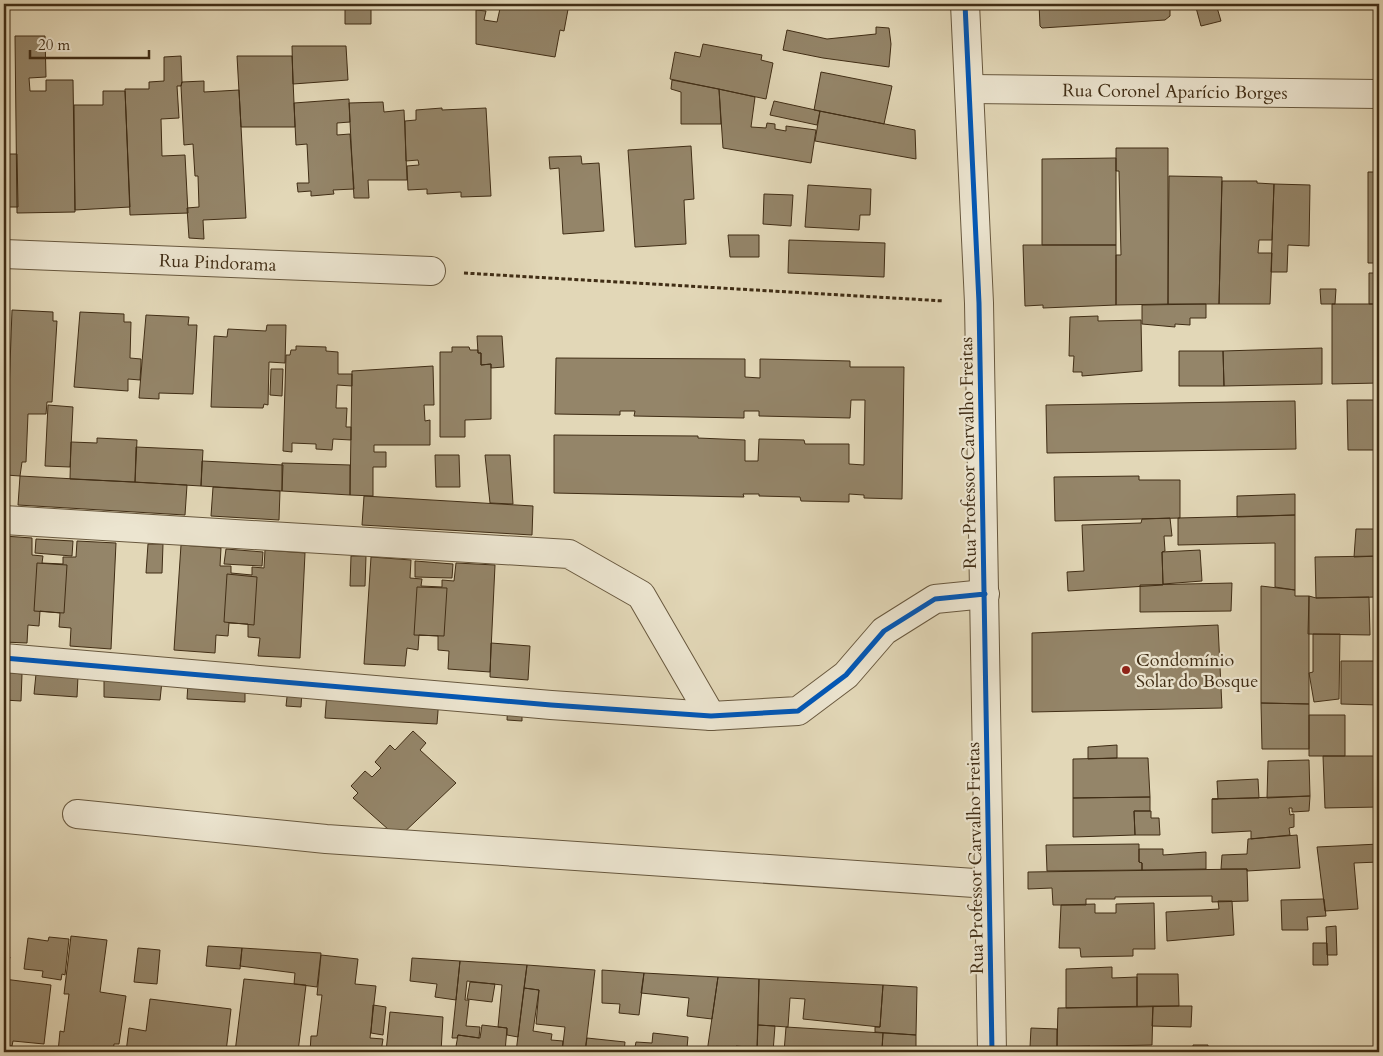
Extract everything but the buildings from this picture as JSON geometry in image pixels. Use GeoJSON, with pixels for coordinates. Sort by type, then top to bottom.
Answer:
{"type":"FeatureCollection","features":[{"type":"Feature","properties":{"kind":"street","name":"Rua Professor Carvalho Freitas"},"geometry":{"type":"LineString","coordinates":[[965,4],[979,304],[992,1052]]}},
{"type":"Feature","properties":{"kind":"street","name":"Rua Coronel Aparício Borges"},"geometry":{"type":"LineString","coordinates":[[970,89],[1379,94]]}},
{"type":"Feature","properties":{"kind":"street","name":"Rua Pindorama"},"geometry":{"type":"LineString","coordinates":[[4,254],[431,271]]}},
{"type":"Feature","properties":{"kind":"street"},"geometry":{"type":"LineString","coordinates":[[4,520],[569,554],[641,595],[711,716]]}},
{"type":"Feature","properties":{"kind":"street"},"geometry":{"type":"LineString","coordinates":[[4,658],[711,716],[798,711],[846,675],[884,631],[935,600],[985,594]]}},
{"type":"Feature","properties":{"kind":"street"},"geometry":{"type":"LineString","coordinates":[[77,814],[326,839],[989,884]]}},
{"type":"Feature","properties":{"kind":"path"},"geometry":{"type":"LineString","coordinates":[[431,271],[979,304]]}},
{"type":"Feature","properties":{"kind":"cycle path"},"geometry":{"type":"LineString","coordinates":[[965,4],[979,303],[992,1052]]}},
{"type":"Feature","properties":{"kind":"cycle path"},"geometry":{"type":"LineString","coordinates":[[4,658],[551,705],[711,716],[798,711],[846,675],[884,631],[935,599],[985,594]]}},
{"type":"Feature","properties":{"kind":"place","name":"Condomínio Solar do Bosque"},"geometry":{"type":"Point","coordinates":[1126,670]}}]}
